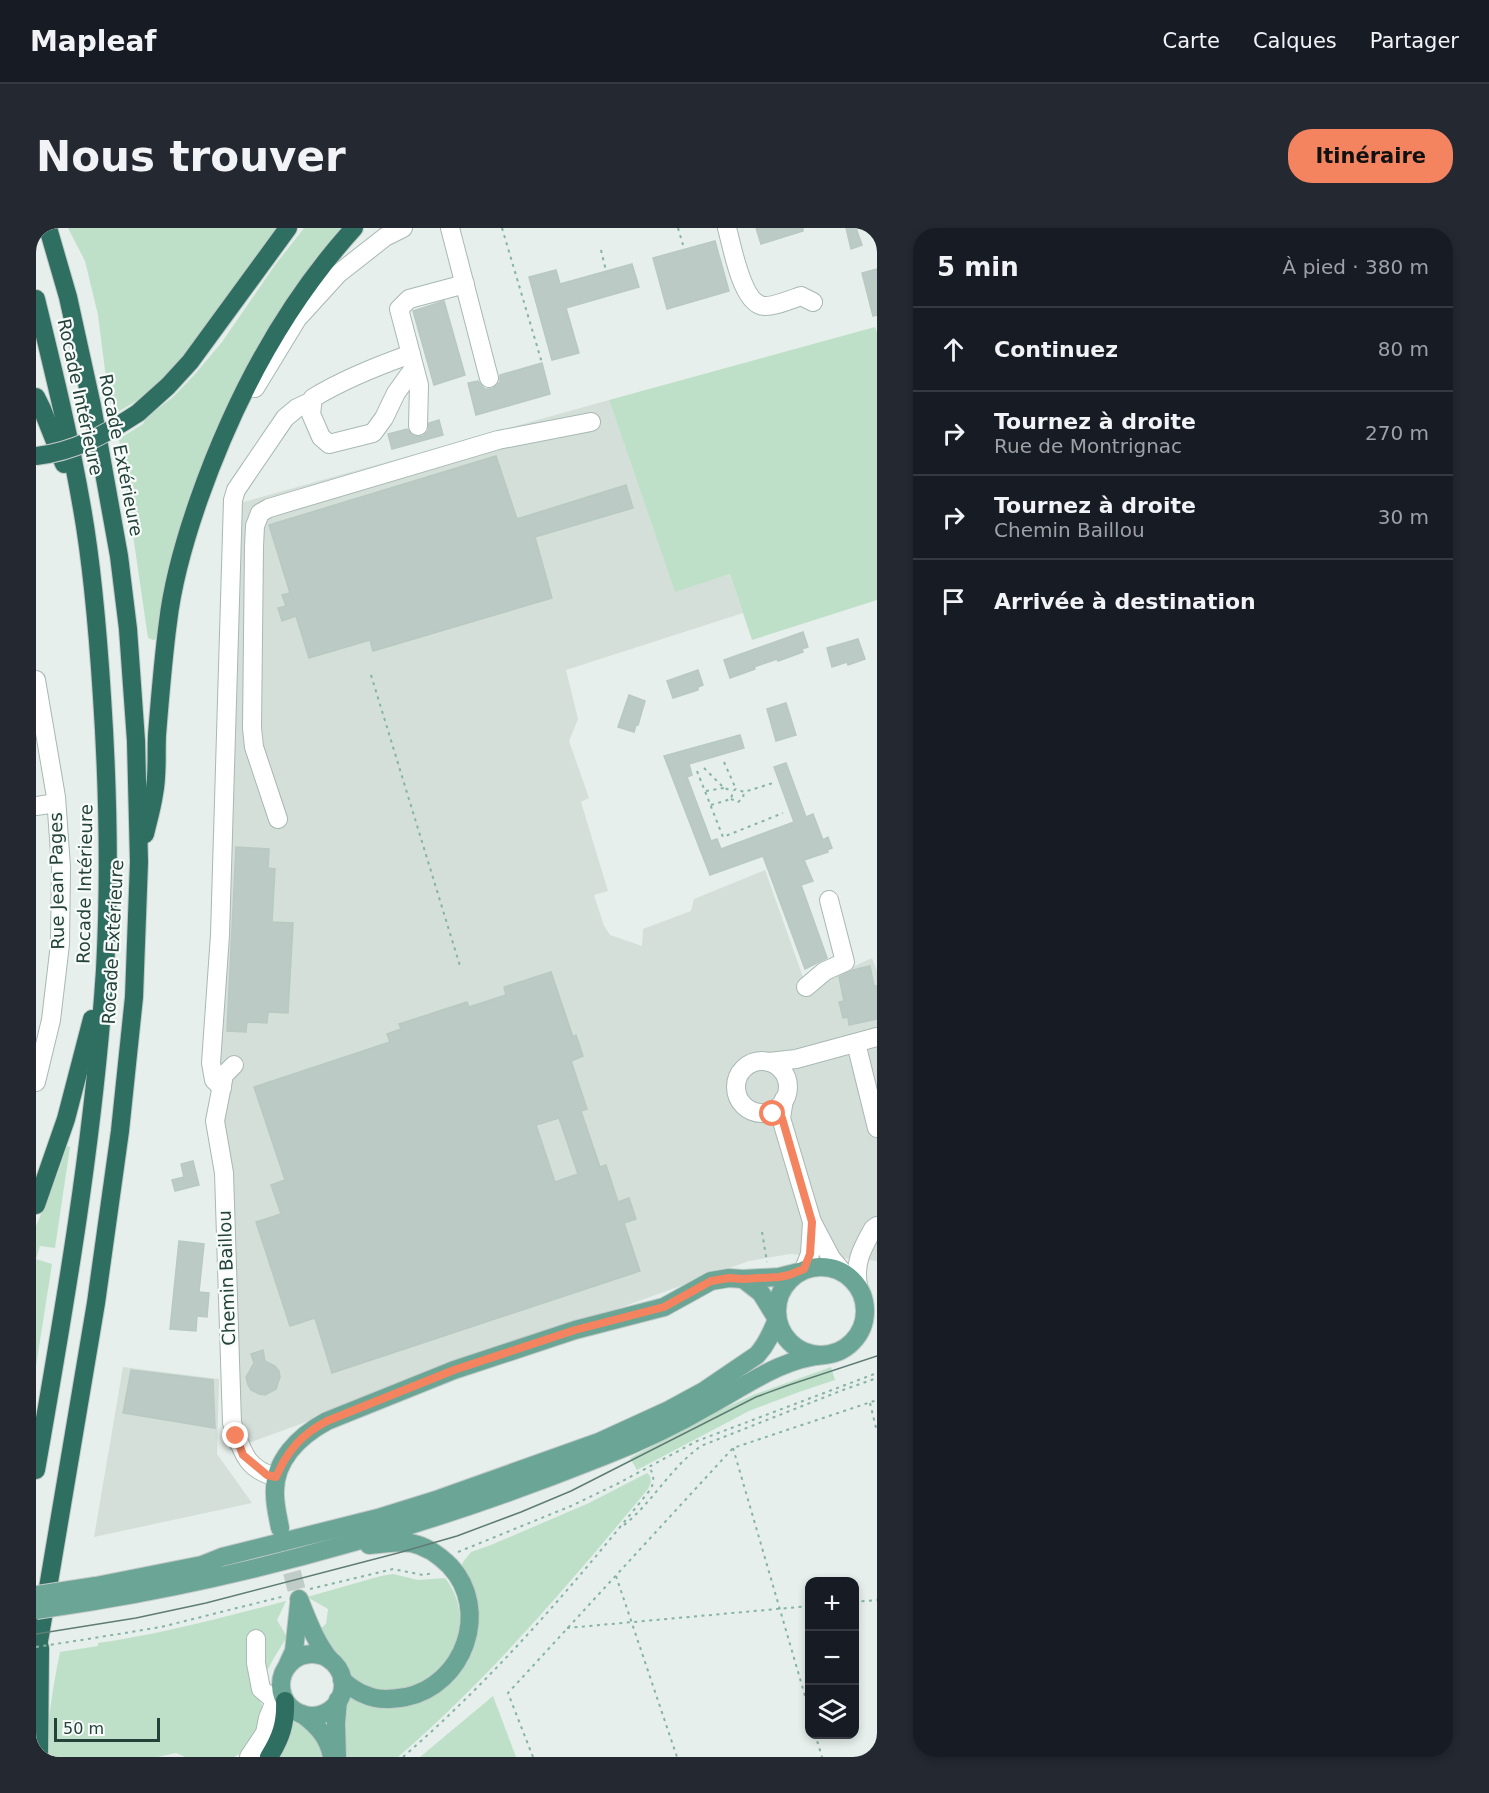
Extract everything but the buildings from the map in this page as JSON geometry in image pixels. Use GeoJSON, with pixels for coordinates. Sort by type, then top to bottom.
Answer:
{"type":"FeatureCollection","features":[{"type":"Feature","properties":{"kind":"highway","name":"Rocade Extérieure"},"geometry":{"type":"LineString","coordinates":[[36,1659],[96,1304],[120,1131],[134,997],[139,862],[136,741],[128,628],[118,556],[92,406],[68,297],[48,228]]}},
{"type":"Feature","properties":{"kind":"highway"},"geometry":{"type":"LineString","coordinates":[[36,456],[78,446],[109,433],[138,414],[190,362],[288,228]]}},
{"type":"Feature","properties":{"kind":"highway"},"geometry":{"type":"LineString","coordinates":[[139,862],[155,792],[157,736],[168,620],[181,551],[212,462],[235,409],[266,348],[298,298],[333,250],[354,228]]}},
{"type":"Feature","properties":{"kind":"highway","name":"Rocade Intérieure"},"geometry":{"type":"LineString","coordinates":[[36,299],[58,389],[82,510],[98,638],[107,773],[105,971],[94,1097],[66,1296],[36,1470]]}},
{"type":"Feature","properties":{"kind":"highway"},"geometry":{"type":"LineString","coordinates":[[36,397],[82,510]]}},
{"type":"Feature","properties":{"kind":"highway"},"geometry":{"type":"LineString","coordinates":[[36,1205],[66,1119],[105,971]]}},
{"type":"Feature","properties":{"kind":"highway"},"geometry":{"type":"LineString","coordinates":[[38,1642],[39,1757]]}},
{"type":"Feature","properties":{"kind":"highway"},"geometry":{"type":"LineString","coordinates":[[269,1757],[280,1740],[284,1728],[286,1715],[280,1698]]}},
{"type":"Feature","properties":{"kind":"main road"},"geometry":{"type":"LineString","coordinates":[[280,1528],[274,1494],[276,1477],[289,1452],[301,1438],[327,1421],[465,1366],[575,1330],[664,1307],[711,1281],[729,1278],[779,1277],[820,1266],[841,1270],[877,1299]]}},
{"type":"Feature","properties":{"kind":"main road"},"geometry":{"type":"LineString","coordinates":[[36,1610],[202,1565],[222,1557],[378,1518],[471,1488],[599,1442],[704,1391],[757,1355],[769,1339],[777,1319],[777,1305],[781,1292],[788,1280],[801,1270]]}},
{"type":"Feature","properties":{"kind":"main road"},"geometry":{"type":"LineString","coordinates":[[743,1279],[761,1293],[789,1342],[800,1350],[825,1355]]}},
{"type":"Feature","properties":{"kind":"main road"},"geometry":{"type":"LineString","coordinates":[[850,1344],[859,1335],[866,1310],[864,1298],[858,1286]]}},
{"type":"Feature","properties":{"kind":"main road"},"geometry":{"type":"LineString","coordinates":[[36,1595],[95,1594],[204,1580],[329,1549],[442,1514],[584,1464],[643,1439],[787,1363],[809,1356],[838,1352],[877,1322]]}},
{"type":"Feature","properties":{"kind":"main road"},"geometry":{"type":"LineString","coordinates":[[329,1549],[402,1542],[427,1548],[446,1562],[459,1577],[470,1610],[470,1628],[465,1647],[444,1678],[430,1688],[396,1699],[380,1699],[365,1695],[342,1680]]}},
{"type":"Feature","properties":{"kind":"main road"},"geometry":{"type":"LineString","coordinates":[[302,1714],[312,1716],[323,1714],[332,1708],[342,1691],[342,1680],[336,1666],[320,1648],[299,1599],[294,1651],[283,1672],[280,1698],[292,1709],[315,1723],[324,1734],[334,1757]]}},
{"type":"Feature","properties":{"kind":"main road"},"geometry":{"type":"LineString","coordinates":[[288,1664],[304,1655],[313,1654],[330,1660]]}},
{"type":"Feature","properties":{"kind":"main road"},"geometry":{"type":"LineString","coordinates":[[334,1757],[338,1700]]}},
{"type":"Feature","properties":{"kind":"street"},"geometry":{"type":"LineString","coordinates":[[212,462],[297,319],[338,274],[385,237],[403,228]]}},
{"type":"Feature","properties":{"kind":"street"},"geometry":{"type":"LineString","coordinates":[[450,228],[489,378]]}},
{"type":"Feature","properties":{"kind":"street"},"geometry":{"type":"LineString","coordinates":[[727,228],[740,278],[753,300],[760,305],[770,305],[801,296],[813,302]]}},
{"type":"Feature","properties":{"kind":"street"},"geometry":{"type":"LineString","coordinates":[[418,426],[419,385],[399,309],[409,299],[465,284]]}},
{"type":"Feature","properties":{"kind":"street"},"geometry":{"type":"LineString","coordinates":[[222,1088],[214,1080],[211,1063],[220,935],[233,500],[236,490],[285,418],[297,408],[312,401],[313,398],[331,387],[370,369],[413,361]]}},
{"type":"Feature","properties":{"kind":"street"},"geometry":{"type":"LineString","coordinates":[[312,401],[311,414],[321,437],[329,444],[373,433],[384,418],[413,361]]}},
{"type":"Feature","properties":{"kind":"street"},"geometry":{"type":"LineString","coordinates":[[278,819],[255,747],[252,728],[254,546],[255,526],[260,513],[269,508],[498,440],[591,422]]}},
{"type":"Feature","properties":{"kind":"street","name":"Rue Jean Pages"},"geometry":{"type":"LineString","coordinates":[[36,680],[56,803],[61,867],[60,944],[51,1020],[36,1082]]}},
{"type":"Feature","properties":{"kind":"street"},"geometry":{"type":"LineString","coordinates":[[36,806],[56,803]]}},
{"type":"Feature","properties":{"kind":"street"},"geometry":{"type":"LineString","coordinates":[[806,987],[825,971],[845,962],[829,900]]}},
{"type":"Feature","properties":{"kind":"street"},"geometry":{"type":"LineString","coordinates":[[773,1115],[749,1109],[742,1104],[738,1096],[736,1082],[742,1070],[748,1065],[761,1061],[796,1059],[877,1036]]}},
{"type":"Feature","properties":{"kind":"street"},"geometry":{"type":"LineString","coordinates":[[856,1043],[877,1128]]}},
{"type":"Feature","properties":{"kind":"street"},"geometry":{"type":"LineString","coordinates":[[785,1077],[796,1059]]}},
{"type":"Feature","properties":{"kind":"street"},"geometry":{"type":"LineString","coordinates":[[769,1062],[776,1065],[785,1077],[787,1092],[784,1099],[772,1110],[773,1115],[812,1222],[827,1252],[841,1270]]}},
{"type":"Feature","properties":{"kind":"street","name":"Chemin Baillou"},"geometry":{"type":"LineString","coordinates":[[234,1065],[224,1076],[215,1121],[224,1173],[232,1423],[243,1455],[267,1475],[276,1477]]}},
{"type":"Feature","properties":{"kind":"street"},"geometry":{"type":"LineString","coordinates":[[801,1270],[810,1254],[812,1222]]}},
{"type":"Feature","properties":{"kind":"street"},"geometry":{"type":"LineString","coordinates":[[858,1286],[857,1263],[862,1249],[877,1226]]}},
{"type":"Feature","properties":{"kind":"street"},"geometry":{"type":"LineString","coordinates":[[249,1757],[265,1733],[268,1718],[280,1698],[261,1689],[256,1663],[256,1640]]}},
{"type":"Feature","properties":{"kind":"path"},"geometry":{"type":"LineString","coordinates":[[502,228],[542,363]]}},
{"type":"Feature","properties":{"kind":"path"},"geometry":{"type":"LineString","coordinates":[[678,228],[683,245]]}},
{"type":"Feature","properties":{"kind":"path"},"geometry":{"type":"LineString","coordinates":[[601,250],[606,271]]}},
{"type":"Feature","properties":{"kind":"path"},"geometry":{"type":"LineString","coordinates":[[371,675],[460,966]]}},
{"type":"Feature","properties":{"kind":"path"},"geometry":{"type":"LineString","coordinates":[[724,762],[734,790],[731,799]]}},
{"type":"Feature","properties":{"kind":"path"},"geometry":{"type":"LineString","coordinates":[[704,768],[724,788]]}},
{"type":"Feature","properties":{"kind":"path"},"geometry":{"type":"LineString","coordinates":[[697,771],[723,837],[783,813]]}},
{"type":"Feature","properties":{"kind":"path"},"geometry":{"type":"LineString","coordinates":[[705,790],[724,788],[744,792],[773,783]]}},
{"type":"Feature","properties":{"kind":"path"},"geometry":{"type":"LineString","coordinates":[[711,805],[731,799],[738,802],[743,798],[744,792]]}},
{"type":"Feature","properties":{"kind":"path"},"geometry":{"type":"LineString","coordinates":[[700,1446],[697,1441],[877,1373]]}},
{"type":"Feature","properties":{"kind":"path"},"geometry":{"type":"LineString","coordinates":[[619,1529],[633,1518],[659,1486],[700,1446],[877,1378]]}},
{"type":"Feature","properties":{"kind":"path"},"geometry":{"type":"LineString","coordinates":[[533,1757],[508,1693],[733,1448],[877,1400]]}},
{"type":"Feature","properties":{"kind":"path"},"geometry":{"type":"LineString","coordinates":[[870,1403],[877,1432]]}},
{"type":"Feature","properties":{"kind":"path"},"geometry":{"type":"LineString","coordinates":[[733,1448],[805,1696]]}},
{"type":"Feature","properties":{"kind":"path"},"geometry":{"type":"LineString","coordinates":[[403,1757],[464,1701],[554,1607],[654,1484],[653,1474],[649,1467]]}},
{"type":"Feature","properties":{"kind":"path"},"geometry":{"type":"LineString","coordinates":[[616,1576],[677,1757]]}},
{"type":"Feature","properties":{"kind":"path"},"geometry":{"type":"LineString","coordinates":[[859,1602],[877,1600]]}},
{"type":"Feature","properties":{"kind":"path"},"geometry":{"type":"LineString","coordinates":[[567,1628],[805,1606]]}},
{"type":"Feature","properties":{"kind":"path"},"geometry":{"type":"LineString","coordinates":[[38,1642],[88,1639]]}},
{"type":"Feature","properties":{"kind":"path"},"geometry":{"type":"LineString","coordinates":[[817,1739],[822,1757]]}},
{"type":"Feature","properties":{"kind":"shaded area"},"geometry":{"type":"Polygon","coordinates":[[[609,400],[675,591],[730,574],[743,613],[566,670],[578,719],[569,741],[589,798],[581,802],[608,891],[594,895],[604,926],[610,935],[642,946],[643,929],[691,911],[694,899],[765,870],[803,977],[826,979],[872,958],[877,971],[877,1261],[790,1254],[749,1261],[229,1450],[230,1189],[219,1062],[233,819],[240,503],[609,400]]]}},
{"type":"Feature","properties":{"kind":"shaded area"},"geometry":{"type":"Polygon","coordinates":[[[123,1367],[219,1379],[217,1454],[252,1503],[94,1537],[123,1367]]]}},
{"type":"Feature","properties":{"kind":"green space"},"geometry":{"type":"Polygon","coordinates":[[[68,228],[278,228],[255,257],[208,328],[173,368],[141,398],[113,415],[98,315],[85,261],[68,228]]]}},
{"type":"Feature","properties":{"kind":"green space"},"geometry":{"type":"Polygon","coordinates":[[[304,228],[348,228],[268,337],[157,639],[153,640],[148,638],[119,439],[143,424],[146,418],[173,397],[195,374],[222,342],[275,265],[304,228]]]}},
{"type":"Feature","properties":{"kind":"green space"},"geometry":{"type":"Polygon","coordinates":[[[875,327],[877,332],[877,600],[752,640],[730,574],[675,592],[609,400],[875,327]]]}},
{"type":"Feature","properties":{"kind":"green space"},"geometry":{"type":"Polygon","coordinates":[[[67,1146],[70,1147],[55,1248],[40,1246],[36,1259],[36,1226],[67,1146]]]}},
{"type":"Feature","properties":{"kind":"green space"},"geometry":{"type":"Polygon","coordinates":[[[36,1259],[52,1264],[36,1366],[36,1259]]]}},
{"type":"Feature","properties":{"kind":"green space"},"geometry":{"type":"Polygon","coordinates":[[[831,1367],[835,1380],[749,1411],[637,1470],[630,1458],[753,1395],[831,1367]]]}},
{"type":"Feature","properties":{"kind":"green space"},"geometry":{"type":"Polygon","coordinates":[[[647,1473],[651,1482],[648,1489],[589,1559],[529,1628],[432,1726],[398,1757],[344,1757],[346,1708],[351,1692],[388,1704],[412,1705],[438,1692],[461,1670],[474,1644],[476,1630],[461,1569],[463,1562],[471,1552],[589,1503],[647,1473]]]}},
{"type":"Feature","properties":{"kind":"green space"},"geometry":{"type":"Polygon","coordinates":[[[393,1574],[418,1580],[445,1578],[456,1598],[460,1619],[457,1640],[448,1658],[434,1674],[417,1685],[396,1691],[373,1690],[352,1679],[348,1667],[340,1656],[326,1646],[318,1631],[326,1624],[328,1609],[307,1597],[393,1574]]]}},
{"type":"Feature","properties":{"kind":"green space"},"geometry":{"type":"Polygon","coordinates":[[[286,1601],[277,1620],[287,1637],[262,1685],[260,1701],[265,1710],[252,1747],[234,1757],[185,1757],[176,1753],[158,1757],[47,1757],[51,1704],[60,1652],[169,1630],[286,1601]]]}},
{"type":"Feature","properties":{"kind":"green space"},"geometry":{"type":"Polygon","coordinates":[[[493,1696],[516,1757],[420,1757],[493,1696]]]}},
{"type":"Feature","properties":{"kind":"green space"},"geometry":{"type":"Polygon","coordinates":[[[291,1719],[305,1726],[313,1734],[324,1757],[276,1757],[291,1719]]]}},
{"type":"Feature","properties":{"kind":"tunnel"},"geometry":{"type":"LineString","coordinates":[[285,1546],[299,1599]]}},
{"type":"Feature","properties":{"kind":"tram line"},"geometry":{"type":"LineString","coordinates":[[36,1634],[136,1618],[206,1603],[457,1536],[571,1491],[756,1397],[877,1356]]}},
{"type":"Feature","properties":{"kind":"route"},"geometry":{"type":"LineString","coordinates":[[236,1436],[243,1455],[267,1475],[276,1477],[289,1452],[314,1428],[454,1370],[575,1330],[664,1307],[711,1281],[729,1278],[779,1277],[799,1272],[804,1269],[810,1254],[812,1222],[782,1118],[773,1114]]}}]}
